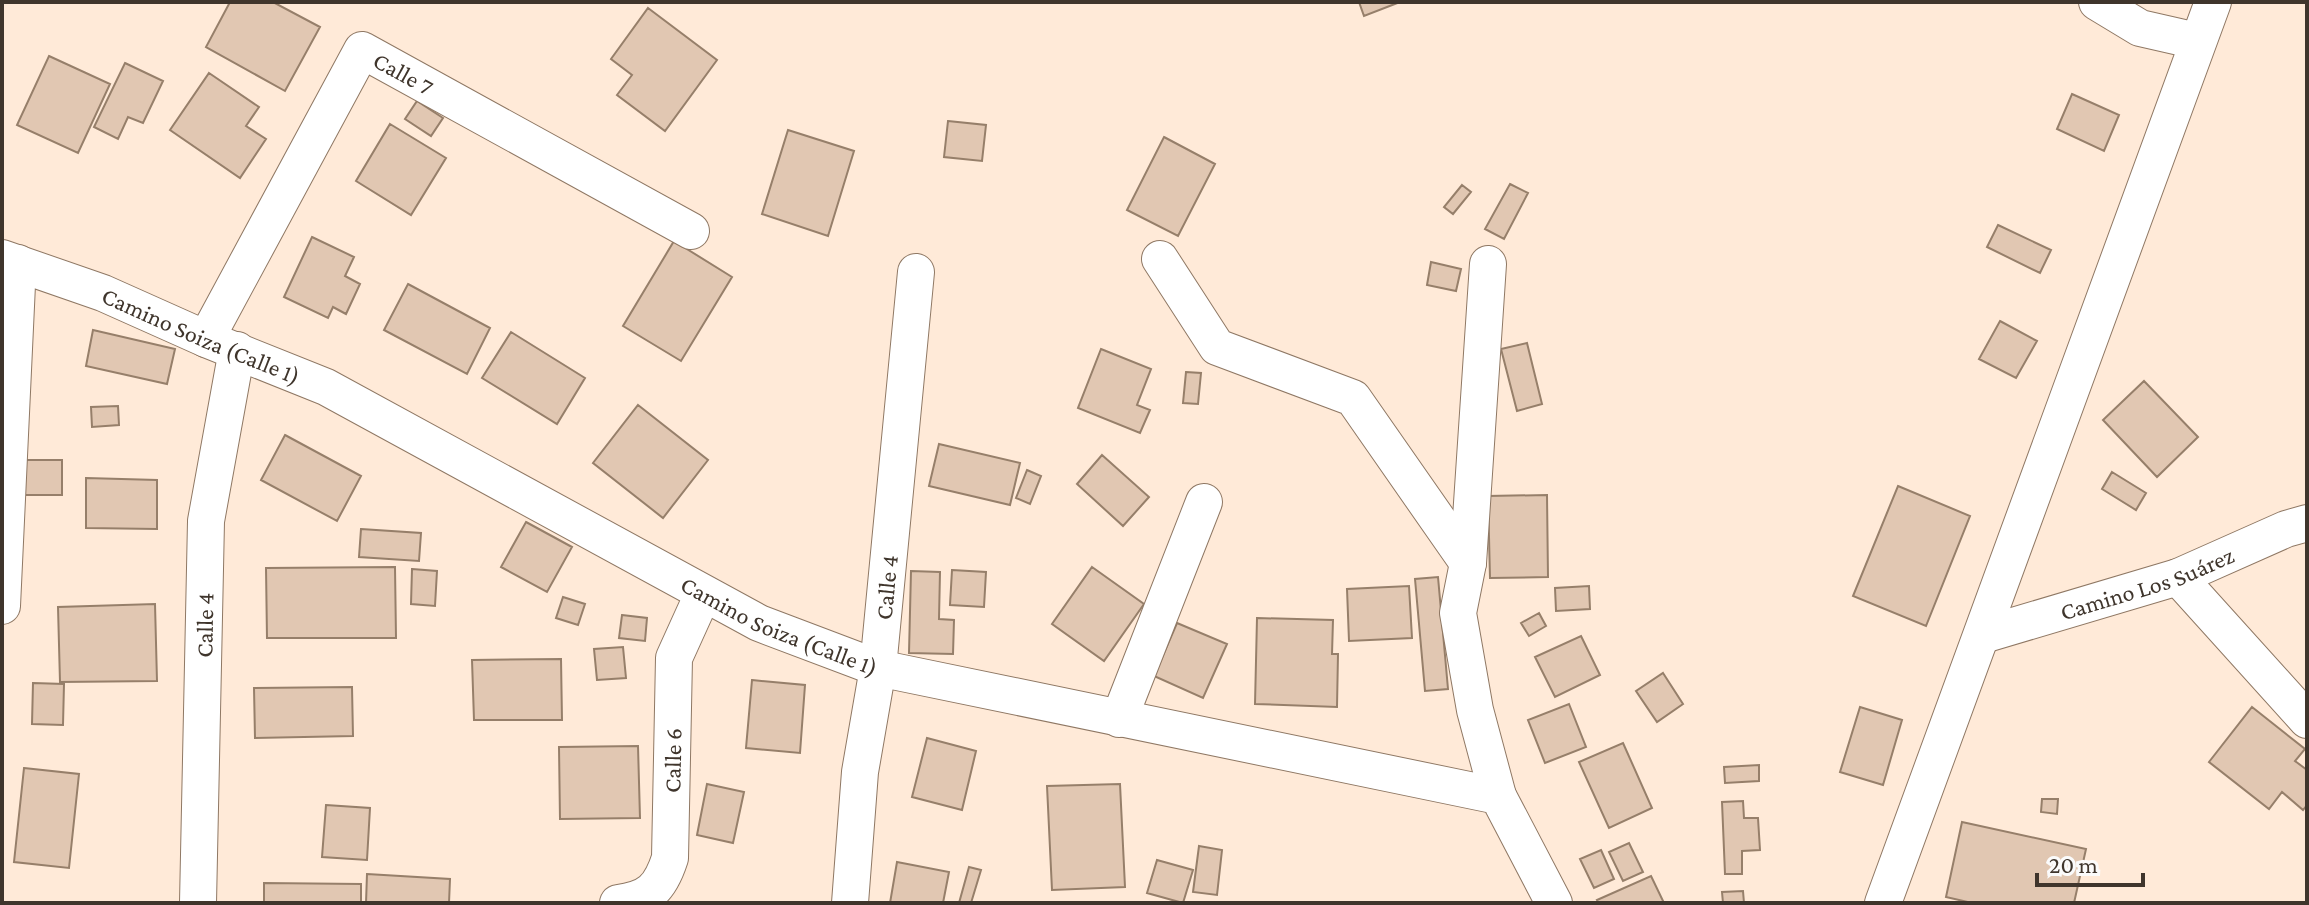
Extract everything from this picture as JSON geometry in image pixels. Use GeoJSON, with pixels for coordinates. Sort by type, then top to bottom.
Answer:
{"type":"FeatureCollection","features":[{"type":"Feature","properties":{"kind":"street"},"geometry":{"type":"LineString","coordinates":[[2097,2],[2140,28],[2197,41]]}},
{"type":"Feature","properties":{"kind":"street"},"geometry":{"type":"LineString","coordinates":[[1883,903],[2213,2]]}},
{"type":"Feature","properties":{"kind":"street","name":"Calle 7"},"geometry":{"type":"LineString","coordinates":[[222,344],[362,50],[691,231]]}},
{"type":"Feature","properties":{"kind":"street"},"geometry":{"type":"LineString","coordinates":[[1160,259],[1217,347],[1353,398],[1468,563]]}},
{"type":"Feature","properties":{"kind":"street"},"geometry":{"type":"LineString","coordinates":[[2,606],[10,260]]}},
{"type":"Feature","properties":{"kind":"street","name":"Camino Soiza (Calle 1)"},"geometry":{"type":"LineString","coordinates":[[10,260],[103,293],[326,387],[759,623],[878,668],[1498,796]]}},
{"type":"Feature","properties":{"kind":"street"},"geometry":{"type":"LineString","coordinates":[[1488,264],[1468,563],[1458,613],[1475,710],[1498,796],[1554,903]]}},
{"type":"Feature","properties":{"kind":"street","name":"Calle 4"},"geometry":{"type":"LineString","coordinates":[[850,903],[860,772],[878,668],[916,272]]}},
{"type":"Feature","properties":{"kind":"street","name":"Calle 4"},"geometry":{"type":"LineString","coordinates":[[198,903],[206,521],[222,344]]}},
{"type":"Feature","properties":{"kind":"street"},"geometry":{"type":"LineString","coordinates":[[1119,719],[1204,502]]}},
{"type":"Feature","properties":{"kind":"street","name":"Camino Los Suárez"},"geometry":{"type":"LineString","coordinates":[[1983,635],[2178,577],[2286,529],[2307,523]]}},
{"type":"Feature","properties":{"kind":"street"},"geometry":{"type":"LineString","coordinates":[[2178,577],[2307,720]]}},
{"type":"Feature","properties":{"kind":"street","name":"Calle 6"},"geometry":{"type":"LineString","coordinates":[[618,903],[642,900],[664,876],[670,858],[674,658],[703,594]]}},
{"type":"Feature","properties":{"kind":"building"},"geometry":{"type":"Polygon","coordinates":[[[230,2],[273,2],[320,27],[285,91],[206,47],[230,2]]]}},
{"type":"Feature","properties":{"kind":"building"},"geometry":{"type":"Polygon","coordinates":[[[1359,2],[1400,2],[1364,16],[1359,2]]]}},
{"type":"Feature","properties":{"kind":"building"},"geometry":{"type":"Polygon","coordinates":[[[648,8],[717,60],[665,131],[617,95],[632,75],[611,59],[648,8]]]}},
{"type":"Feature","properties":{"kind":"building"},"geometry":{"type":"Polygon","coordinates":[[[49,56],[110,84],[78,153],[17,125],[49,56]]]}},
{"type":"Feature","properties":{"kind":"building"},"geometry":{"type":"Polygon","coordinates":[[[125,63],[163,81],[143,123],[128,117],[118,139],[94,127],[125,63]]]}},
{"type":"Feature","properties":{"kind":"building"},"geometry":{"type":"Polygon","coordinates":[[[209,73],[259,107],[246,126],[266,139],[240,178],[170,130],[209,73]]]}},
{"type":"Feature","properties":{"kind":"building"},"geometry":{"type":"Polygon","coordinates":[[[2072,94],[2119,115],[2104,151],[2057,129],[2072,94]]]}},
{"type":"Feature","properties":{"kind":"building"},"geometry":{"type":"Polygon","coordinates":[[[417,101],[443,118],[431,136],[405,119],[417,101]]]}},
{"type":"Feature","properties":{"kind":"building"},"geometry":{"type":"Polygon","coordinates":[[[948,121],[986,125],[982,161],[944,157],[948,121]]]}},
{"type":"Feature","properties":{"kind":"building"},"geometry":{"type":"Polygon","coordinates":[[[390,124],[446,158],[411,215],[356,181],[390,124]]]}},
{"type":"Feature","properties":{"kind":"building"},"geometry":{"type":"Polygon","coordinates":[[[788,130],[854,151],[828,236],[762,214],[788,130]]]}},
{"type":"Feature","properties":{"kind":"building"},"geometry":{"type":"Polygon","coordinates":[[[1164,137],[1215,164],[1178,236],[1127,210],[1164,137]]]}},
{"type":"Feature","properties":{"kind":"building"},"geometry":{"type":"Polygon","coordinates":[[[1510,184],[1528,193],[1504,239],[1485,229],[1510,184]]]}},
{"type":"Feature","properties":{"kind":"building"},"geometry":{"type":"Polygon","coordinates":[[[1462,185],[1471,192],[1453,214],[1444,207],[1462,185]]]}},
{"type":"Feature","properties":{"kind":"building"},"geometry":{"type":"Polygon","coordinates":[[[1998,225],[2051,250],[2040,273],[1987,247],[1998,225]]]}},
{"type":"Feature","properties":{"kind":"building"},"geometry":{"type":"Polygon","coordinates":[[[312,237],[354,257],[345,276],[360,284],[346,314],[333,307],[328,318],[284,297],[312,237]]]}},
{"type":"Feature","properties":{"kind":"building"},"geometry":{"type":"Polygon","coordinates":[[[674,241],[732,277],[681,361],[623,326],[674,241]]]}},
{"type":"Feature","properties":{"kind":"building"},"geometry":{"type":"Polygon","coordinates":[[[1431,262],[1461,269],[1456,291],[1427,285],[1431,262]]]}},
{"type":"Feature","properties":{"kind":"building"},"geometry":{"type":"Polygon","coordinates":[[[408,284],[490,328],[467,374],[384,330],[408,284]]]}},
{"type":"Feature","properties":{"kind":"building"},"geometry":{"type":"Polygon","coordinates":[[[2000,321],[2037,341],[2016,378],[1979,359],[2000,321]]]}},
{"type":"Feature","properties":{"kind":"building"},"geometry":{"type":"Polygon","coordinates":[[[93,330],[175,349],[167,384],[86,366],[93,330]]]}},
{"type":"Feature","properties":{"kind":"building"},"geometry":{"type":"Polygon","coordinates":[[[511,332],[585,378],[557,424],[482,378],[511,332]]]}},
{"type":"Feature","properties":{"kind":"building"},"geometry":{"type":"Polygon","coordinates":[[[1527,343],[1542,404],[1517,411],[1501,349],[1527,343]]]}},
{"type":"Feature","properties":{"kind":"building"},"geometry":{"type":"Polygon","coordinates":[[[1101,349],[1151,369],[1137,405],[1150,410],[1140,433],[1078,408],[1101,349]]]}},
{"type":"Feature","properties":{"kind":"building"},"geometry":{"type":"Polygon","coordinates":[[[1186,372],[1201,373],[1198,404],[1183,403],[1186,372]]]}},
{"type":"Feature","properties":{"kind":"building"},"geometry":{"type":"Polygon","coordinates":[[[2144,381],[2198,437],[2157,477],[2103,420],[2144,381]]]}},
{"type":"Feature","properties":{"kind":"building"},"geometry":{"type":"Polygon","coordinates":[[[638,405],[708,460],[663,518],[593,463],[638,405]]]}},
{"type":"Feature","properties":{"kind":"building"},"geometry":{"type":"Polygon","coordinates":[[[118,406],[119,425],[92,427],[91,407],[118,406]]]}},
{"type":"Feature","properties":{"kind":"building"},"geometry":{"type":"Polygon","coordinates":[[[285,435],[361,476],[337,521],[261,480],[285,435]]]}},
{"type":"Feature","properties":{"kind":"building"},"geometry":{"type":"Polygon","coordinates":[[[939,444],[1020,463],[1010,505],[929,486],[939,444]]]}},
{"type":"Feature","properties":{"kind":"building"},"geometry":{"type":"Polygon","coordinates":[[[1102,455],[1149,497],[1123,526],[1077,484],[1102,455]]]}},
{"type":"Feature","properties":{"kind":"building"},"geometry":{"type":"Polygon","coordinates":[[[23,460],[62,460],[62,495],[23,495],[23,460]]]}},
{"type":"Feature","properties":{"kind":"building"},"geometry":{"type":"Polygon","coordinates":[[[1027,470],[1041,476],[1030,504],[1016,498],[1027,470]]]}},
{"type":"Feature","properties":{"kind":"building"},"geometry":{"type":"Polygon","coordinates":[[[2112,472],[2146,493],[2136,510],[2102,489],[2112,472]]]}},
{"type":"Feature","properties":{"kind":"building"},"geometry":{"type":"Polygon","coordinates":[[[86,478],[157,480],[157,529],[86,528],[86,478]]]}},
{"type":"Feature","properties":{"kind":"building"},"geometry":{"type":"Polygon","coordinates":[[[1898,486],[1970,516],[1926,626],[1853,596],[1898,486]]]}},
{"type":"Feature","properties":{"kind":"building"},"geometry":{"type":"Polygon","coordinates":[[[1547,495],[1548,577],[1490,578],[1488,496],[1547,495]]]}},
{"type":"Feature","properties":{"kind":"building"},"geometry":{"type":"Polygon","coordinates":[[[526,522],[572,547],[547,592],[501,567],[526,522]]]}},
{"type":"Feature","properties":{"kind":"building"},"geometry":{"type":"Polygon","coordinates":[[[361,529],[421,533],[419,561],[359,557],[361,529]]]}},
{"type":"Feature","properties":{"kind":"building"},"geometry":{"type":"Polygon","coordinates":[[[395,567],[396,638],[267,638],[266,568],[395,567]]]}},
{"type":"Feature","properties":{"kind":"building"},"geometry":{"type":"Polygon","coordinates":[[[1092,567],[1144,604],[1104,661],[1052,624],[1092,567]]]}},
{"type":"Feature","properties":{"kind":"building"},"geometry":{"type":"Polygon","coordinates":[[[412,569],[437,571],[435,606],[411,604],[412,569]]]}},
{"type":"Feature","properties":{"kind":"building"},"geometry":{"type":"Polygon","coordinates":[[[952,570],[986,572],[984,607],[950,605],[952,570]]]}},
{"type":"Feature","properties":{"kind":"building"},"geometry":{"type":"Polygon","coordinates":[[[911,571],[940,572],[939,619],[954,620],[953,654],[909,653],[911,571]]]}},
{"type":"Feature","properties":{"kind":"building"},"geometry":{"type":"Polygon","coordinates":[[[1438,577],[1448,689],[1425,691],[1415,579],[1438,577]]]}},
{"type":"Feature","properties":{"kind":"building"},"geometry":{"type":"Polygon","coordinates":[[[1409,586],[1412,638],[1349,641],[1347,589],[1409,586]]]}},
{"type":"Feature","properties":{"kind":"building"},"geometry":{"type":"Polygon","coordinates":[[[1589,586],[1590,609],[1556,611],[1555,588],[1589,586]]]}},
{"type":"Feature","properties":{"kind":"building"},"geometry":{"type":"Polygon","coordinates":[[[563,597],[585,604],[578,625],[556,618],[563,597]]]}},
{"type":"Feature","properties":{"kind":"building"},"geometry":{"type":"Polygon","coordinates":[[[155,604],[157,681],[60,682],[58,607],[155,604]]]}},
{"type":"Feature","properties":{"kind":"building"},"geometry":{"type":"Polygon","coordinates":[[[1539,613],[1546,626],[1529,636],[1521,623],[1539,613]]]}},
{"type":"Feature","properties":{"kind":"building"},"geometry":{"type":"Polygon","coordinates":[[[622,615],[647,618],[645,641],[619,638],[622,615]]]}},
{"type":"Feature","properties":{"kind":"building"},"geometry":{"type":"Polygon","coordinates":[[[1257,618],[1333,620],[1332,654],[1338,654],[1337,707],[1255,704],[1257,618]]]}},
{"type":"Feature","properties":{"kind":"building"},"geometry":{"type":"Polygon","coordinates":[[[1177,623],[1227,644],[1203,698],[1154,676],[1177,623]]]}},
{"type":"Feature","properties":{"kind":"building"},"geometry":{"type":"Polygon","coordinates":[[[1581,636],[1600,675],[1555,697],[1535,657],[1581,636]]]}},
{"type":"Feature","properties":{"kind":"building"},"geometry":{"type":"Polygon","coordinates":[[[623,647],[626,678],[597,680],[594,649],[623,647]]]}},
{"type":"Feature","properties":{"kind":"building"},"geometry":{"type":"Polygon","coordinates":[[[561,659],[562,720],[474,720],[472,660],[561,659]]]}},
{"type":"Feature","properties":{"kind":"building"},"geometry":{"type":"Polygon","coordinates":[[[1663,673],[1683,704],[1657,722],[1636,691],[1663,673]]]}},
{"type":"Feature","properties":{"kind":"building"},"geometry":{"type":"Polygon","coordinates":[[[752,680],[805,685],[800,753],[746,748],[752,680]]]}},
{"type":"Feature","properties":{"kind":"building"},"geometry":{"type":"Polygon","coordinates":[[[33,683],[64,684],[63,725],[32,724],[33,683]]]}},
{"type":"Feature","properties":{"kind":"building"},"geometry":{"type":"Polygon","coordinates":[[[352,687],[353,736],[255,738],[254,688],[352,687]]]}},
{"type":"Feature","properties":{"kind":"building"},"geometry":{"type":"Polygon","coordinates":[[[1569,704],[1586,747],[1545,763],[1528,720],[1569,704]]]}},
{"type":"Feature","properties":{"kind":"building"},"geometry":{"type":"Polygon","coordinates":[[[1860,707],[1902,720],[1883,785],[1840,772],[1860,707]]]}},
{"type":"Feature","properties":{"kind":"building"},"geometry":{"type":"Polygon","coordinates":[[[2252,707],[2305,749],[2295,761],[2307,770],[2307,805],[2303,810],[2282,792],[2269,809],[2209,762],[2252,707]]]}},
{"type":"Feature","properties":{"kind":"building"},"geometry":{"type":"Polygon","coordinates":[[[927,738],[976,751],[962,810],[912,797],[927,738]]]}},
{"type":"Feature","properties":{"kind":"building"},"geometry":{"type":"Polygon","coordinates":[[[1623,743],[1652,808],[1609,828],[1579,762],[1623,743]]]}},
{"type":"Feature","properties":{"kind":"building"},"geometry":{"type":"Polygon","coordinates":[[[638,746],[640,818],[560,819],[559,747],[638,746]]]}},
{"type":"Feature","properties":{"kind":"building"},"geometry":{"type":"Polygon","coordinates":[[[1759,765],[1759,781],[1725,783],[1724,767],[1759,765]]]}},
{"type":"Feature","properties":{"kind":"building"},"geometry":{"type":"Polygon","coordinates":[[[24,768],[79,774],[69,868],[14,862],[24,768]]]}},
{"type":"Feature","properties":{"kind":"building"},"geometry":{"type":"Polygon","coordinates":[[[707,784],[744,792],[733,843],[697,835],[707,784]]]}},
{"type":"Feature","properties":{"kind":"building"},"geometry":{"type":"Polygon","coordinates":[[[1120,784],[1125,887],[1052,890],[1047,786],[1120,784]]]}},
{"type":"Feature","properties":{"kind":"building"},"geometry":{"type":"Polygon","coordinates":[[[2042,799],[2058,799],[2057,814],[2041,812],[2042,799]]]}},
{"type":"Feature","properties":{"kind":"building"},"geometry":{"type":"Polygon","coordinates":[[[1743,801],[1744,818],[1758,818],[1760,850],[1742,851],[1742,874],[1725,874],[1722,802],[1743,801]]]}},
{"type":"Feature","properties":{"kind":"building"},"geometry":{"type":"Polygon","coordinates":[[[326,805],[370,808],[367,860],[322,857],[326,805]]]}},
{"type":"Feature","properties":{"kind":"building"},"geometry":{"type":"Polygon","coordinates":[[[1962,822],[2086,849],[2074,903],[1972,903],[1946,897],[1962,822]]]}},
{"type":"Feature","properties":{"kind":"building"},"geometry":{"type":"Polygon","coordinates":[[[1629,843],[1643,872],[1623,881],[1609,852],[1629,843]]]}},
{"type":"Feature","properties":{"kind":"building"},"geometry":{"type":"Polygon","coordinates":[[[1199,846],[1222,850],[1217,895],[1193,892],[1199,846]]]}},
{"type":"Feature","properties":{"kind":"building"},"geometry":{"type":"Polygon","coordinates":[[[1601,850],[1614,879],[1594,888],[1580,859],[1601,850]]]}},
{"type":"Feature","properties":{"kind":"building"},"geometry":{"type":"Polygon","coordinates":[[[1157,860],[1193,870],[1183,903],[1147,893],[1157,860]]]}},
{"type":"Feature","properties":{"kind":"building"},"geometry":{"type":"Polygon","coordinates":[[[897,862],[949,872],[943,903],[890,903],[897,862]]]}},
{"type":"Feature","properties":{"kind":"building"},"geometry":{"type":"Polygon","coordinates":[[[969,867],[981,870],[971,903],[959,903],[969,867]]]}},
{"type":"Feature","properties":{"kind":"building"},"geometry":{"type":"Polygon","coordinates":[[[367,874],[450,879],[449,903],[366,903],[367,874]]]}},
{"type":"Feature","properties":{"kind":"building"},"geometry":{"type":"Polygon","coordinates":[[[1651,876],[1664,903],[1599,903],[1597,900],[1651,876]]]}},
{"type":"Feature","properties":{"kind":"building"},"geometry":{"type":"Polygon","coordinates":[[[264,883],[361,884],[361,903],[264,903],[264,883]]]}},
{"type":"Feature","properties":{"kind":"building"},"geometry":{"type":"Polygon","coordinates":[[[1743,891],[1744,903],[1723,903],[1722,892],[1743,891]]]}}]}
